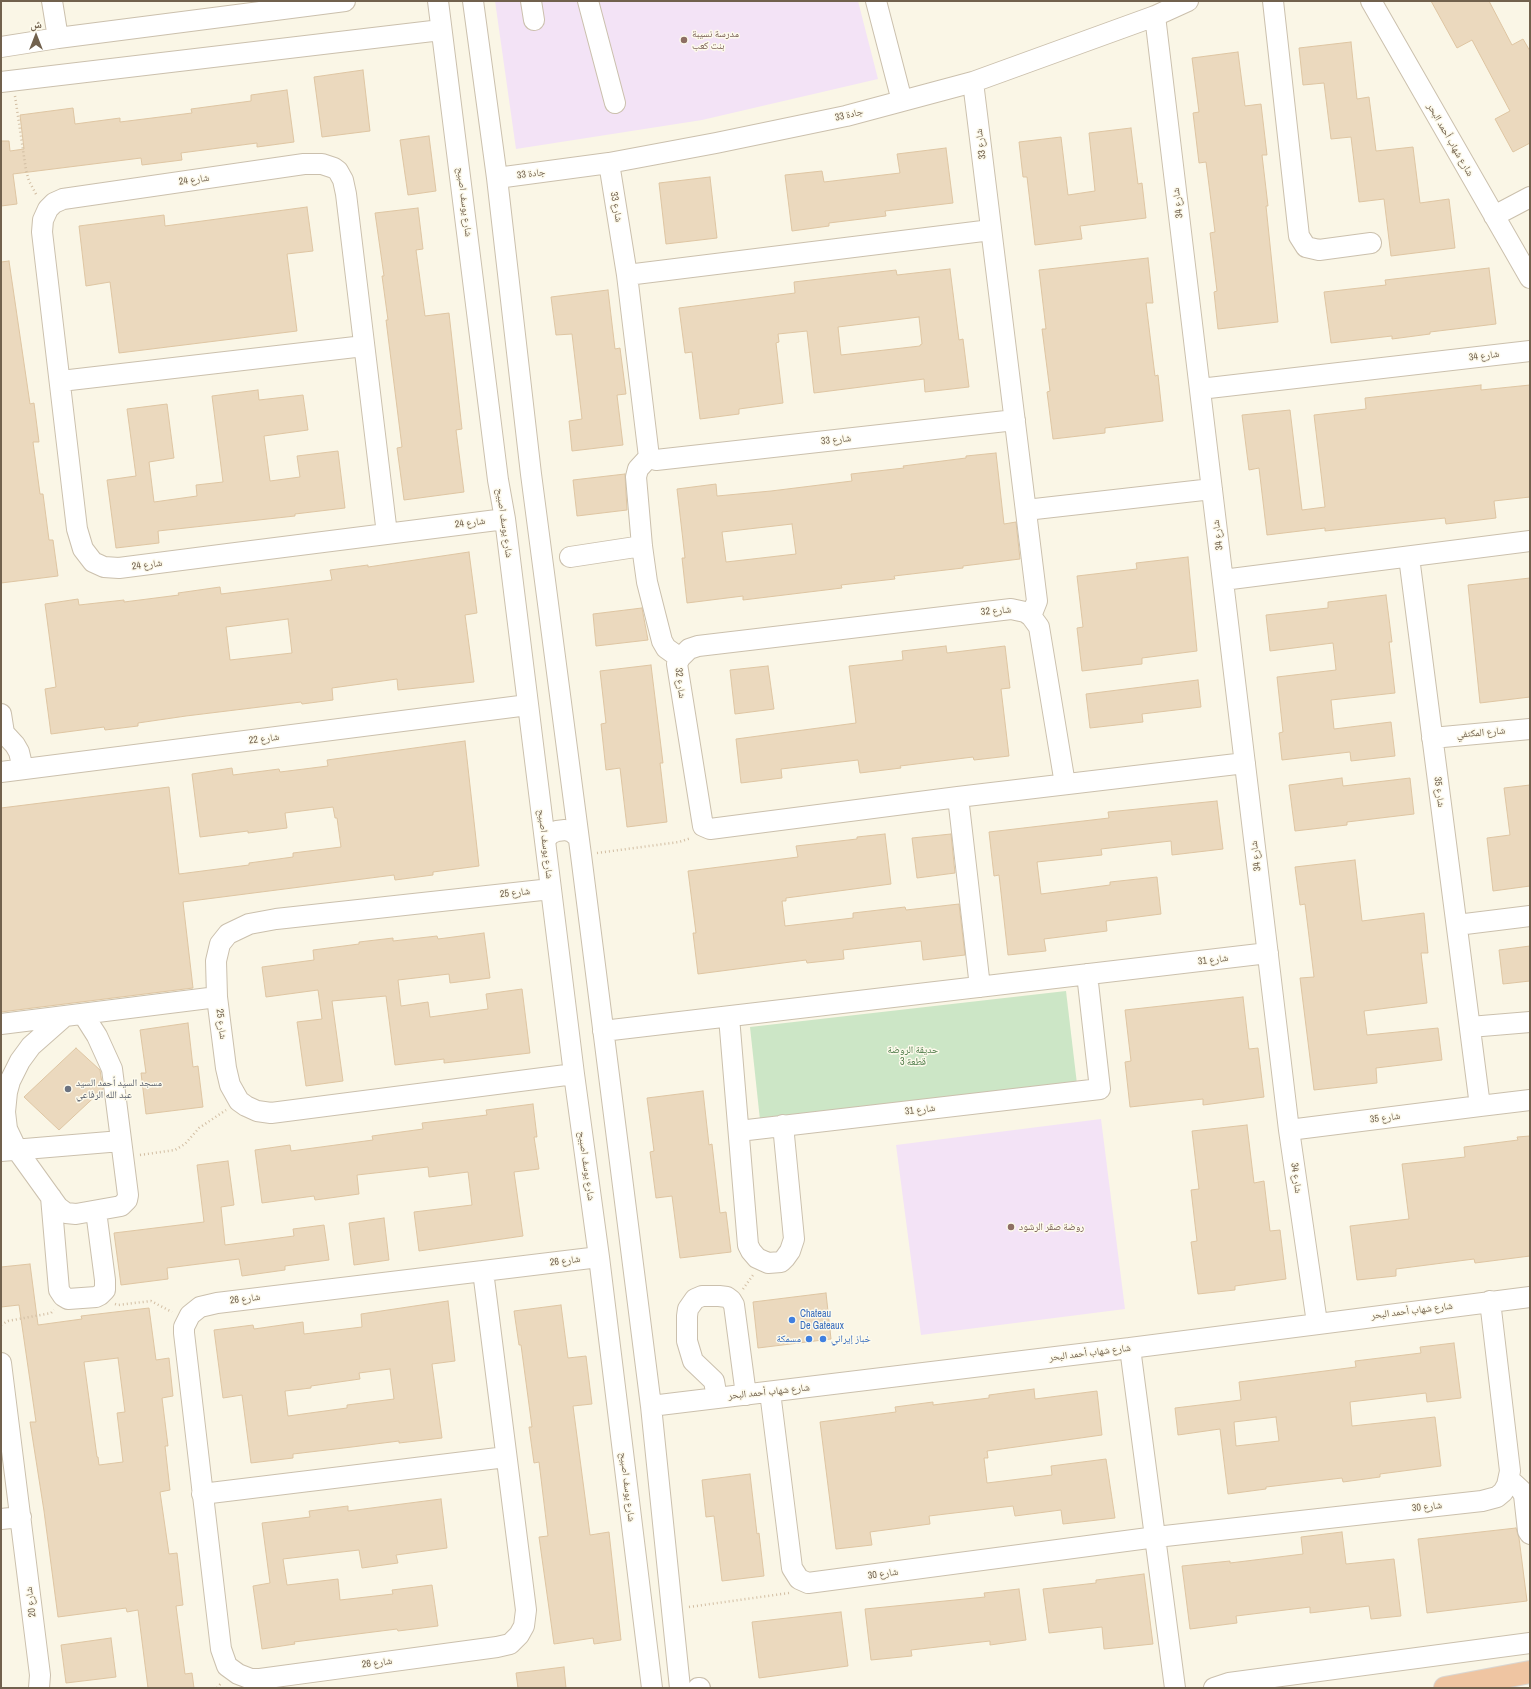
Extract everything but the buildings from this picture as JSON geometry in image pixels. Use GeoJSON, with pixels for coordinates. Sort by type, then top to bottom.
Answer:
{"type":"FeatureCollection","features":[{"type":"Feature","properties":{"kind":"highway"},"geometry":{"type":"LineString","coordinates":[[1445,1688],[1530,1672]]}},
{"type":"Feature","properties":{"kind":"highway"},"geometry":{"type":"LineString","coordinates":[[1508,1688],[1530,1685]]}},
{"type":"Feature","properties":{"kind":"street"},"geometry":{"type":"LineString","coordinates":[[52,1],[58,38]]}},
{"type":"Feature","properties":{"kind":"street"},"geometry":{"type":"LineString","coordinates":[[1,47],[58,38],[345,1]]}},
{"type":"Feature","properties":{"kind":"street","name":"شارع يوسف اصبيح"},"geometry":{"type":"LineString","coordinates":[[438,1],[498,480],[505,519],[574,1074],[599,1257],[652,1688]]}},
{"type":"Feature","properties":{"kind":"street"},"geometry":{"type":"LineString","coordinates":[[473,1],[497,178],[531,474],[580,846],[650,1406],[680,1688]]}},
{"type":"Feature","properties":{"kind":"street"},"geometry":{"type":"LineString","coordinates":[[588,1],[615,103]]}},
{"type":"Feature","properties":{"kind":"street"},"geometry":{"type":"LineString","coordinates":[[876,1],[902,101]]}},
{"type":"Feature","properties":{"kind":"street","name":"جادة 33"},"geometry":{"type":"LineString","coordinates":[[497,178],[609,163],[846,116],[973,82],[1155,16],[1188,1]]}},
{"type":"Feature","properties":{"kind":"street"},"geometry":{"type":"LineString","coordinates":[[1273,1],[1299,236],[1306,247],[1319,250],[1371,243]]}},
{"type":"Feature","properties":{"kind":"street","name":"شارع شهاب أحمد البحر"},"geometry":{"type":"LineString","coordinates":[[1371,1],[1530,278]]}},
{"type":"Feature","properties":{"kind":"street","name":"شارع 34"},"geometry":{"type":"LineString","coordinates":[[1155,16],[1289,1130],[1317,1323]]}},
{"type":"Feature","properties":{"kind":"street"},"geometry":{"type":"LineString","coordinates":[[7,82],[441,30]]}},
{"type":"Feature","properties":{"kind":"street","name":"شارع 33"},"geometry":{"type":"LineString","coordinates":[[609,163],[627,275],[649,457],[656,460],[1015,420],[973,82]]}},
{"type":"Feature","properties":{"kind":"street","name":"شارع 24"},"geometry":{"type":"LineString","coordinates":[[388,534],[345,187],[338,171],[329,166],[314,163],[304,164],[71,198],[58,201],[48,209],[43,220],[42,232],[61,381],[78,534],[82,549],[87,556],[99,566],[104,568],[119,568],[388,534],[505,519]]}},
{"type":"Feature","properties":{"kind":"street"},"geometry":{"type":"LineString","coordinates":[[1494,216],[1530,197]]}},
{"type":"Feature","properties":{"kind":"street"},"geometry":{"type":"LineString","coordinates":[[627,275],[991,230]]}},
{"type":"Feature","properties":{"kind":"street"},"geometry":{"type":"LineString","coordinates":[[61,381],[364,346]]}},
{"type":"Feature","properties":{"kind":"street","name":"شارع 34"},"geometry":{"type":"LineString","coordinates":[[1200,389],[1530,351]]}},
{"type":"Feature","properties":{"kind":"street"},"geometry":{"type":"LineString","coordinates":[[1015,420],[1037,601],[1031,616],[1038,627],[1065,784]]}},
{"type":"Feature","properties":{"kind":"street"},"geometry":{"type":"LineString","coordinates":[[649,457],[640,466],[636,477],[642,546],[647,582],[662,641],[666,648],[680,658]]}},
{"type":"Feature","properties":{"kind":"street"},"geometry":{"type":"LineString","coordinates":[[1026,510],[1212,489]]}},
{"type":"Feature","properties":{"kind":"street"},"geometry":{"type":"LineString","coordinates":[[1223,580],[1530,541]]}},
{"type":"Feature","properties":{"kind":"street"},"geometry":{"type":"LineString","coordinates":[[570,557],[642,546]]}},
{"type":"Feature","properties":{"kind":"street","name":"شارع 35"},"geometry":{"type":"LineString","coordinates":[[1409,557],[1480,1106]]}},
{"type":"Feature","properties":{"kind":"street","name":"شارع 32"},"geometry":{"type":"LineString","coordinates":[[706,827],[703,826],[677,670],[677,664],[680,658],[688,650],[698,646],[713,644],[1011,609],[1025,612],[1031,616]]}},
{"type":"Feature","properties":{"kind":"street","name":"شارع 22"},"geometry":{"type":"LineString","coordinates":[[1,772],[528,705]]}},
{"type":"Feature","properties":{"kind":"street"},"geometry":{"type":"LineString","coordinates":[[2,728],[16,745],[24,769]]}},
{"type":"Feature","properties":{"kind":"street","name":"شارع المكتفي"},"geometry":{"type":"LineString","coordinates":[[1432,738],[1530,729]]}},
{"type":"Feature","properties":{"kind":"street"},"geometry":{"type":"LineString","coordinates":[[706,827],[714,830],[958,797],[1245,763]]}},
{"type":"Feature","properties":{"kind":"street"},"geometry":{"type":"LineString","coordinates":[[540,798],[546,804],[554,807],[562,806],[569,801],[573,794]]}},
{"type":"Feature","properties":{"kind":"street"},"geometry":{"type":"LineString","coordinates":[[958,797],[980,987]]}},
{"type":"Feature","properties":{"kind":"street"},"geometry":{"type":"LineString","coordinates":[[545,841],[550,834],[565,830],[572,832],[580,846]]}},
{"type":"Feature","properties":{"kind":"street","name":"شارع 25"},"geometry":{"type":"LineString","coordinates":[[239,1101],[232,1090],[227,1074],[217,998],[216,961],[220,944],[228,934],[249,924],[276,919],[551,889]]}},
{"type":"Feature","properties":{"kind":"street"},"geometry":{"type":"LineString","coordinates":[[1457,925],[1530,916]]}},
{"type":"Feature","properties":{"kind":"street","name":"شارع 31"},"geometry":{"type":"LineString","coordinates":[[603,1031],[1268,953]]}},
{"type":"Feature","properties":{"kind":"street","name":"شارع 31"},"geometry":{"type":"LineString","coordinates":[[739,1131],[1100,1089],[1087,974]]}},
{"type":"Feature","properties":{"kind":"street"},"geometry":{"type":"LineString","coordinates":[[1,1024],[217,998]]}},
{"type":"Feature","properties":{"kind":"street"},"geometry":{"type":"LineString","coordinates":[[74,1015],[97,1036],[112,1068],[128,1195],[127,1200],[122,1206],[76,1214],[66,1213],[62,1210],[9,1151],[9,1135],[5,1121],[5,1101],[10,1080],[20,1061],[31,1046],[74,1015]]}},
{"type":"Feature","properties":{"kind":"street"},"geometry":{"type":"LineString","coordinates":[[729,1016],[748,1245],[754,1255],[762,1261],[768,1263],[781,1262],[790,1251],[794,1239],[783,1126]]}},
{"type":"Feature","properties":{"kind":"street"},"geometry":{"type":"LineString","coordinates":[[1470,1027],[1530,1022]]}},
{"type":"Feature","properties":{"kind":"street"},"geometry":{"type":"LineString","coordinates":[[239,1101],[252,1110],[263,1113],[271,1113],[574,1074]]}},
{"type":"Feature","properties":{"kind":"street","name":"شارع 35"},"geometry":{"type":"LineString","coordinates":[[1289,1130],[1530,1100]]}},
{"type":"Feature","properties":{"kind":"street"},"geometry":{"type":"LineString","coordinates":[[9,1151],[122,1149]]}},
{"type":"Feature","properties":{"kind":"street"},"geometry":{"type":"LineString","coordinates":[[51,1197],[59,1290],[63,1296],[71,1299],[96,1297],[103,1292],[106,1285],[96,1211]]}},
{"type":"Feature","properties":{"kind":"street","name":"شارع 26"},"geometry":{"type":"LineString","coordinates":[[483,1271],[526,1610],[524,1626],[515,1640],[506,1646],[260,1678],[251,1678],[238,1674],[227,1666],[222,1654],[184,1333],[186,1320],[190,1315],[200,1307],[217,1303],[599,1257]]}},
{"type":"Feature","properties":{"kind":"street"},"geometry":{"type":"LineString","coordinates":[[717,1398],[714,1381],[693,1361],[689,1350],[686,1326],[688,1309],[695,1300],[702,1296],[727,1297],[734,1305],[746,1395]]}},
{"type":"Feature","properties":{"kind":"street","name":"شارع شهاب أحمد البحر"},"geometry":{"type":"LineString","coordinates":[[650,1406],[1130,1348],[1530,1296]]}},
{"type":"Feature","properties":{"kind":"street"},"geometry":{"type":"LineString","coordinates":[[1490,1301],[1510,1471],[1509,1479],[1521,1490],[1524,1495],[1528,1531],[1530,1534]]}},
{"type":"Feature","properties":{"kind":"street"},"geometry":{"type":"LineString","coordinates":[[1130,1348],[1156,1537],[1174,1688]]}},
{"type":"Feature","properties":{"kind":"street","name":"شارع 20"},"geometry":{"type":"LineString","coordinates":[[1,1363],[40,1675],[39,1688]]}},
{"type":"Feature","properties":{"kind":"street"},"geometry":{"type":"LineString","coordinates":[[705,1372],[742,1367]]}},
{"type":"Feature","properties":{"kind":"street"},"geometry":{"type":"LineString","coordinates":[[770,1392],[792,1568],[799,1579],[802,1580]]}},
{"type":"Feature","properties":{"kind":"street"},"geometry":{"type":"LineString","coordinates":[[202,1494],[506,1457]]}},
{"type":"Feature","properties":{"kind":"street","name":"شارع 30"},"geometry":{"type":"LineString","coordinates":[[802,1580],[808,1583],[814,1583],[1156,1537],[1482,1501],[1497,1497],[1503,1492],[1509,1479]]}},
{"type":"Feature","properties":{"kind":"street"},"geometry":{"type":"LineString","coordinates":[[1,1519],[21,1516]]}},
{"type":"Feature","properties":{"kind":"street"},"geometry":{"type":"LineString","coordinates":[[1214,1688],[1229,1684],[1530,1643]]}},
{"type":"Feature","properties":{"kind":"path"},"geometry":{"type":"LineString","coordinates":[[7,82],[29,181],[40,201],[48,209]]}},
{"type":"Feature","properties":{"kind":"path"},"geometry":{"type":"LineString","coordinates":[[580,846],[679,842],[696,836],[706,827]]}},
{"type":"Feature","properties":{"kind":"path"},"geometry":{"type":"LineString","coordinates":[[122,1149],[175,1150],[185,1144],[199,1128],[239,1101]]}},
{"type":"Feature","properties":{"kind":"path"},"geometry":{"type":"LineString","coordinates":[[731,1300],[746,1286],[762,1261]]}},
{"type":"Feature","properties":{"kind":"path"},"geometry":{"type":"LineString","coordinates":[[103,1292],[115,1305],[151,1301],[186,1320]]}},
{"type":"Feature","properties":{"kind":"path"},"geometry":{"type":"LineString","coordinates":[[1,1325],[8,1321],[51,1313],[56,1308],[63,1296]]}},
{"type":"Feature","properties":{"kind":"path"},"geometry":{"type":"LineString","coordinates":[[672,1610],[789,1593],[796,1590],[802,1580]]}},
{"type":"Feature","properties":{"kind":"shaded area","name":"مدرسة نسيبة بنت كعب"},"geometry":{"type":"Polygon","coordinates":[[[495,1],[858,1],[878,79],[702,120],[516,149],[495,1]]]}},
{"type":"Feature","properties":{"kind":"shaded area","name":"روضة صقر الرشود"},"geometry":{"type":"Polygon","coordinates":[[[1101,1119],[1125,1309],[921,1335],[896,1145],[1101,1119]]]}},
{"type":"Feature","properties":{"kind":"green space","name":"حديقة الروضة قطعة 3"},"geometry":{"type":"Polygon","coordinates":[[[1066,991],[1077,1084],[760,1120],[750,1027],[1066,991]]]}},
{"type":"Feature","properties":{"kind":"place","name":"مدرسة نسيبة بنت كعب"},"geometry":{"type":"Point","coordinates":[684,40]}},
{"type":"Feature","properties":{"kind":"place","name":"مسجد السيد أحمد السيد عبد الله الرفاعي"},"geometry":{"type":"Point","coordinates":[68,1089]}},
{"type":"Feature","properties":{"kind":"place","name":"روضة صقر الرشود"},"geometry":{"type":"Point","coordinates":[1011,1227]}},
{"type":"Feature","properties":{"kind":"place","name":"Chateau De Gateaux"},"geometry":{"type":"Point","coordinates":[792,1320]}},
{"type":"Feature","properties":{"kind":"place","name":"مسمكة"},"geometry":{"type":"Point","coordinates":[809,1339]}},
{"type":"Feature","properties":{"kind":"place","name":"خباز إيراني"},"geometry":{"type":"Point","coordinates":[823,1339]}}]}
